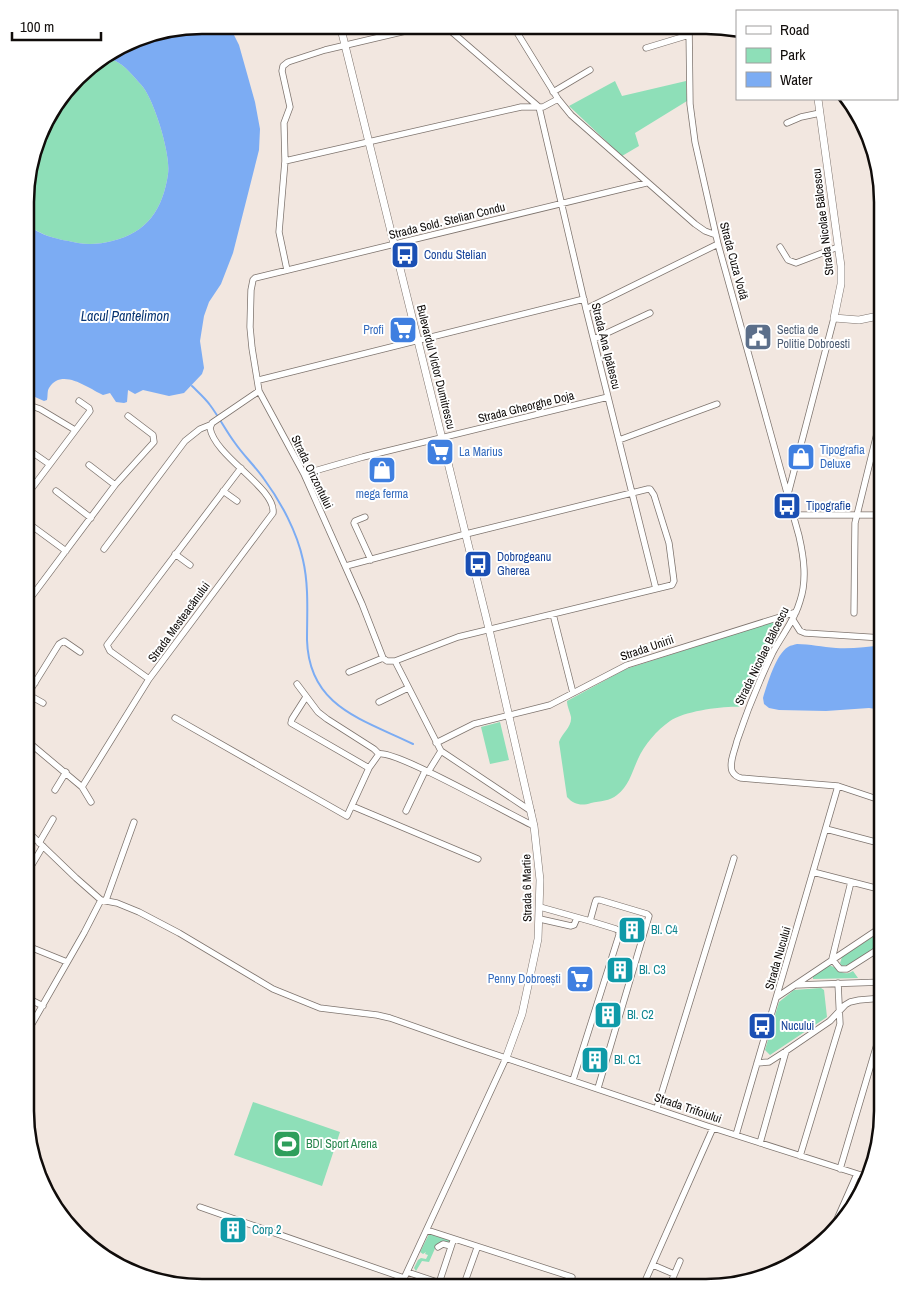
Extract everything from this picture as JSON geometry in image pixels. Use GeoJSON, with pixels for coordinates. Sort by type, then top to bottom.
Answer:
{"type":"FeatureCollection","features":[{"type":"Feature","properties":{"kind":"street","name":"Bulevardul Victor Dumitrescu"},"geometry":{"type":"LineString","coordinates":[[342,34],[510,715]]}},
{"type":"Feature","properties":{"kind":"street"},"geometry":{"type":"LineString","coordinates":[[286,270],[279,232],[285,161],[284,123],[290,107],[282,71],[283,66],[296,59],[392,34]]}},
{"type":"Feature","properties":{"kind":"street"},"geometry":{"type":"LineString","coordinates":[[455,34],[539,107]]}},
{"type":"Feature","properties":{"kind":"street"},"geometry":{"type":"LineString","coordinates":[[518,34],[558,99],[578,122],[695,224],[705,231],[716,235]]}},
{"type":"Feature","properties":{"kind":"street"},"geometry":{"type":"LineString","coordinates":[[646,48],[689,34]]}},
{"type":"Feature","properties":{"kind":"street","name":"Strada Cuza Vodă"},"geometry":{"type":"LineString","coordinates":[[689,34],[690,96],[694,132],[718,244],[787,496]]}},
{"type":"Feature","properties":{"kind":"street"},"geometry":{"type":"LineString","coordinates":[[554,92],[590,70]]}},
{"type":"Feature","properties":{"kind":"street"},"geometry":{"type":"LineString","coordinates":[[285,161],[521,107],[546,106],[558,99]]}},
{"type":"Feature","properties":{"kind":"street","name":"Strada Nicolae Bălcescu"},"geometry":{"type":"LineString","coordinates":[[818,100],[838,247],[841,284],[834,318],[787,496],[802,551],[804,570],[802,596],[796,612],[774,652],[748,708],[732,759],[732,771],[741,778],[838,786],[874,798]]}},
{"type":"Feature","properties":{"kind":"street","name":"Strada Ana Ipătescu"},"geometry":{"type":"LineString","coordinates":[[539,107],[586,309],[656,590]]}},
{"type":"Feature","properties":{"kind":"street"},"geometry":{"type":"LineString","coordinates":[[787,123],[820,113]]}},
{"type":"Feature","properties":{"kind":"street","name":"Strada Sold. Stelian Condu"},"geometry":{"type":"LineString","coordinates":[[253,280],[286,270],[646,183]]}},
{"type":"Feature","properties":{"kind":"street"},"geometry":{"type":"LineString","coordinates":[[586,309],[718,244]]}},
{"type":"Feature","properties":{"kind":"street"},"geometry":{"type":"LineString","coordinates":[[780,247],[788,260],[796,263],[838,247]]}},
{"type":"Feature","properties":{"kind":"street","name":"Strada Orizontului"},"geometry":{"type":"LineString","coordinates":[[253,280],[251,336],[259,380],[259,391],[304,474],[346,566],[383,658]]}},
{"type":"Feature","properties":{"kind":"street"},"geometry":{"type":"LineString","coordinates":[[259,380],[584,299]]}},
{"type":"Feature","properties":{"kind":"street"},"geometry":{"type":"LineString","coordinates":[[594,339],[650,313]]}},
{"type":"Feature","properties":{"kind":"street"},"geometry":{"type":"LineString","coordinates":[[834,318],[859,320],[874,317]]}},
{"type":"Feature","properties":{"kind":"street"},"geometry":{"type":"LineString","coordinates":[[104,549],[185,441],[200,429],[211,424],[259,391]]}},
{"type":"Feature","properties":{"kind":"street","name":"Strada Gheorghe Doja"},"geometry":{"type":"LineString","coordinates":[[304,474],[363,457],[608,397]]}},
{"type":"Feature","properties":{"kind":"street"},"geometry":{"type":"LineString","coordinates":[[34,483],[90,411],[89,408],[79,401]]}},
{"type":"Feature","properties":{"kind":"street"},"geometry":{"type":"LineString","coordinates":[[620,440],[718,404]]}},
{"type":"Feature","properties":{"kind":"street"},"geometry":{"type":"LineString","coordinates":[[34,407],[74,430]]}},
{"type":"Feature","properties":{"kind":"street"},"geometry":{"type":"LineString","coordinates":[[34,589],[66,551],[115,486],[155,440],[151,433],[128,416]]}},
{"type":"Feature","properties":{"kind":"street","name":"Strada Mesteacănului"},"geometry":{"type":"LineString","coordinates":[[211,424],[212,436],[219,447],[241,468],[265,494],[273,506],[273,513],[149,679],[110,651],[107,646],[174,554],[241,468]]}},
{"type":"Feature","properties":{"kind":"street"},"geometry":{"type":"LineString","coordinates":[[854,613],[854,532],[856,515],[874,445]]}},
{"type":"Feature","properties":{"kind":"street"},"geometry":{"type":"LineString","coordinates":[[34,454],[49,464]]}},
{"type":"Feature","properties":{"kind":"street"},"geometry":{"type":"LineString","coordinates":[[89,465],[115,486]]}},
{"type":"Feature","properties":{"kind":"street"},"geometry":{"type":"LineString","coordinates":[[346,566],[648,489],[652,491],[668,539],[673,583],[670,586],[656,590],[446,640],[393,661],[383,658],[349,672]]}},
{"type":"Feature","properties":{"kind":"street"},"geometry":{"type":"LineString","coordinates":[[56,491],[91,518]]}},
{"type":"Feature","properties":{"kind":"street"},"geometry":{"type":"LineString","coordinates":[[223,491],[237,501]]}},
{"type":"Feature","properties":{"kind":"street"},"geometry":{"type":"LineString","coordinates":[[793,515],[874,515]]}},
{"type":"Feature","properties":{"kind":"street"},"geometry":{"type":"LineString","coordinates":[[365,517],[354,523],[371,560]]}},
{"type":"Feature","properties":{"kind":"street"},"geometry":{"type":"LineString","coordinates":[[34,527],[66,551]]}},
{"type":"Feature","properties":{"kind":"street","name":"Strada Mesteacănului"},"geometry":{"type":"LineString","coordinates":[[174,554],[190,565]]}},
{"type":"Feature","properties":{"kind":"street","name":"Strada Unirii"},"geometry":{"type":"LineString","coordinates":[[436,743],[474,724],[542,708],[627,665],[796,612]]}},
{"type":"Feature","properties":{"kind":"street"},"geometry":{"type":"LineString","coordinates":[[552,614],[573,693]]}},
{"type":"Feature","properties":{"kind":"street"},"geometry":{"type":"LineString","coordinates":[[792,620],[805,633],[874,637]]}},
{"type":"Feature","properties":{"kind":"street"},"geometry":{"type":"LineString","coordinates":[[35,683],[53,652],[62,642],[66,642],[80,652]]}},
{"type":"Feature","properties":{"kind":"street"},"geometry":{"type":"LineString","coordinates":[[393,661],[441,751],[531,811]]}},
{"type":"Feature","properties":{"kind":"street"},"geometry":{"type":"LineString","coordinates":[[82,787],[149,679]]}},
{"type":"Feature","properties":{"kind":"street"},"geometry":{"type":"LineString","coordinates":[[297,684],[327,720],[374,749],[378,754]]}},
{"type":"Feature","properties":{"kind":"street"},"geometry":{"type":"LineString","coordinates":[[379,702],[408,688]]}},
{"type":"Feature","properties":{"kind":"street"},"geometry":{"type":"LineString","coordinates":[[306,697],[291,723],[369,768]]}},
{"type":"Feature","properties":{"kind":"street"},"geometry":{"type":"LineString","coordinates":[[34,699],[42,703]]}},
{"type":"Feature","properties":{"kind":"street","name":"Strada 6 Martie"},"geometry":{"type":"LineString","coordinates":[[506,1058],[528,993],[536,957],[540,919],[540,880],[534,826],[510,715]]}},
{"type":"Feature","properties":{"kind":"street"},"geometry":{"type":"LineString","coordinates":[[175,718],[347,816],[369,768],[378,754]]}},
{"type":"Feature","properties":{"kind":"street"},"geometry":{"type":"LineString","coordinates":[[34,746],[82,787],[91,802]]}},
{"type":"Feature","properties":{"kind":"street"},"geometry":{"type":"LineString","coordinates":[[406,811],[426,772],[441,751]]}},
{"type":"Feature","properties":{"kind":"street"},"geometry":{"type":"LineString","coordinates":[[378,754],[382,753],[391,756],[426,772],[534,826]]}},
{"type":"Feature","properties":{"kind":"street"},"geometry":{"type":"LineString","coordinates":[[55,790],[66,772]]}},
{"type":"Feature","properties":{"kind":"street","name":"Strada Nucului"},"geometry":{"type":"LineString","coordinates":[[736,1135],[838,786]]}},
{"type":"Feature","properties":{"kind":"street"},"geometry":{"type":"LineString","coordinates":[[352,806],[478,859]]}},
{"type":"Feature","properties":{"kind":"street"},"geometry":{"type":"LineString","coordinates":[[34,859],[53,819]]}},
{"type":"Feature","properties":{"kind":"street"},"geometry":{"type":"LineString","coordinates":[[34,1020],[104,900],[134,822]]}},
{"type":"Feature","properties":{"kind":"street"},"geometry":{"type":"LineString","coordinates":[[826,829],[874,842]]}},
{"type":"Feature","properties":{"kind":"street"},"geometry":{"type":"LineString","coordinates":[[34,837],[104,900]]}},
{"type":"Feature","properties":{"kind":"street"},"geometry":{"type":"LineString","coordinates":[[657,1108],[734,858]]}},
{"type":"Feature","properties":{"kind":"street"},"geometry":{"type":"LineString","coordinates":[[813,872],[874,888]]}},
{"type":"Feature","properties":{"kind":"street"},"geometry":{"type":"LineString","coordinates":[[832,959],[850,882]]}},
{"type":"Feature","properties":{"kind":"street","name":"Strada Trifoiului"},"geometry":{"type":"LineString","coordinates":[[104,900],[129,907],[273,989],[320,1008],[390,1018],[713,1128],[861,1175]]}},
{"type":"Feature","properties":{"kind":"street"},"geometry":{"type":"LineString","coordinates":[[590,921],[595,903],[598,900],[647,914],[648,916],[598,1088]]}},
{"type":"Feature","properties":{"kind":"street"},"geometry":{"type":"LineString","coordinates":[[540,908],[616,928],[619,933],[573,1080]]}},
{"type":"Feature","properties":{"kind":"street"},"geometry":{"type":"LineString","coordinates":[[540,919],[571,926],[574,925],[577,918]]}},
{"type":"Feature","properties":{"kind":"street"},"geometry":{"type":"LineString","coordinates":[[777,997],[874,932]]}},
{"type":"Feature","properties":{"kind":"street"},"geometry":{"type":"LineString","coordinates":[[34,949],[68,962]]}},
{"type":"Feature","properties":{"kind":"street"},"geometry":{"type":"LineString","coordinates":[[832,959],[840,969],[847,969],[874,952]]}},
{"type":"Feature","properties":{"kind":"street"},"geometry":{"type":"LineString","coordinates":[[794,985],[874,982]]}},
{"type":"Feature","properties":{"kind":"street"},"geometry":{"type":"LineString","coordinates":[[800,1156],[840,1024],[838,983]]}},
{"type":"Feature","properties":{"kind":"street"},"geometry":{"type":"LineString","coordinates":[[757,1063],[769,1062],[786,1051],[830,1021],[850,1002],[874,999]]}},
{"type":"Feature","properties":{"kind":"street"},"geometry":{"type":"LineString","coordinates":[[34,1002],[42,1006]]}},
{"type":"Feature","properties":{"kind":"street"},"geometry":{"type":"LineString","coordinates":[[760,1143],[786,1051]]}},
{"type":"Feature","properties":{"kind":"street"},"geometry":{"type":"LineString","coordinates":[[840,1169],[874,1054]]}},
{"type":"Feature","properties":{"kind":"street"},"geometry":{"type":"LineString","coordinates":[[404,1279],[506,1058]]}},
{"type":"Feature","properties":{"kind":"street"},"geometry":{"type":"LineString","coordinates":[[646,1279],[713,1128]]}},
{"type":"Feature","properties":{"kind":"street"},"geometry":{"type":"LineString","coordinates":[[840,1213],[857,1174]]}},
{"type":"Feature","properties":{"kind":"street"},"geometry":{"type":"LineString","coordinates":[[200,1207],[422,1279]]}},
{"type":"Feature","properties":{"kind":"street"},"geometry":{"type":"LineString","coordinates":[[427,1230],[572,1277]]}},
{"type":"Feature","properties":{"kind":"street"},"geometry":{"type":"LineString","coordinates":[[438,1247],[443,1244],[452,1243],[440,1279]]}},
{"type":"Feature","properties":{"kind":"street"},"geometry":{"type":"LineString","coordinates":[[466,1279],[477,1248]]}},
{"type":"Feature","properties":{"kind":"street"},"geometry":{"type":"LineString","coordinates":[[672,1279],[680,1261]]}},
{"type":"Feature","properties":{"kind":"street"},"geometry":{"type":"LineString","coordinates":[[653,1265],[674,1274]]}},
{"type":"Feature","properties":{"kind":"green space"},"geometry":{"type":"Polygon","coordinates":[[[113,60],[116,61],[126,68],[142,86],[157,117],[165,142],[168,165],[166,187],[162,198],[151,218],[144,226],[135,232],[112,241],[82,244],[50,237],[34,229],[35,180],[39,158],[56,118],[68,100],[91,75],[113,60]]]}},
{"type":"Feature","properties":{"kind":"green space"},"geometry":{"type":"Polygon","coordinates":[[[615,81],[622,96],[686,81],[687,101],[635,133],[639,146],[622,156],[569,106],[615,81]]]}},
{"type":"Feature","properties":{"kind":"green space"},"geometry":{"type":"Polygon","coordinates":[[[779,620],[783,621],[783,625],[767,648],[741,707],[704,710],[685,714],[670,721],[647,743],[627,783],[614,797],[581,805],[572,802],[567,797],[559,742],[571,721],[567,701],[626,669],[779,620]]]}},
{"type":"Feature","properties":{"kind":"green space"},"geometry":{"type":"Polygon","coordinates":[[[500,722],[509,760],[490,764],[481,727],[500,722]]]}},
{"type":"Feature","properties":{"kind":"green space"},"geometry":{"type":"Polygon","coordinates":[[[874,936],[874,948],[849,965],[842,966],[840,963],[842,957],[874,936]]]}},
{"type":"Feature","properties":{"kind":"green space"},"geometry":{"type":"Polygon","coordinates":[[[828,965],[843,973],[853,971],[858,978],[813,979],[813,976],[828,965]]]}},
{"type":"Feature","properties":{"kind":"green space"},"geometry":{"type":"Polygon","coordinates":[[[821,988],[824,990],[827,1017],[770,1055],[765,1050],[779,1002],[794,990],[821,988]]]}},
{"type":"Feature","properties":{"kind":"green space","name":"BDI Sport Arena"},"geometry":{"type":"Polygon","coordinates":[[[253,1102],[340,1132],[322,1186],[234,1155],[253,1102]]]}},
{"type":"Feature","properties":{"kind":"green space"},"geometry":{"type":"Polygon","coordinates":[[[430,1232],[435,1236],[450,1239],[449,1242],[437,1244],[429,1262],[422,1261],[416,1271],[414,1268],[418,1260],[421,1258],[426,1259],[428,1255],[425,1254],[426,1252],[423,1254],[420,1252],[430,1232]]]}},
{"type":"Feature","properties":{"kind":"water","name":"Lacul Pantelimon"},"geometry":{"type":"Polygon","coordinates":[[[234,34],[239,45],[255,102],[260,129],[259,150],[233,253],[221,284],[209,302],[204,316],[200,341],[204,368],[202,374],[184,393],[169,396],[143,390],[135,394],[128,390],[127,402],[124,403],[116,402],[110,393],[103,395],[76,381],[61,379],[54,382],[48,389],[47,400],[44,401],[34,397],[34,229],[50,237],[86,244],[108,242],[124,237],[144,226],[151,218],[166,187],[168,165],[165,142],[152,105],[142,86],[129,71],[113,60],[158,39],[180,35],[234,34]]]}},
{"type":"Feature","properties":{"kind":"water"},"geometry":{"type":"Polygon","coordinates":[[[807,644],[831,648],[874,646],[874,709],[826,711],[769,708],[764,704],[763,698],[772,670],[780,656],[789,646],[807,644]]]}},
{"type":"Feature","properties":{"kind":"waterway"},"geometry":{"type":"LineString","coordinates":[[192,386],[208,402],[238,448],[264,479],[293,528],[305,570],[307,640],[310,663],[317,681],[328,696],[342,708],[375,727],[413,744]]}},
{"type":"Feature","properties":{"kind":"place","name":"Condu Stelian"},"geometry":{"type":"Point","coordinates":[405,255]}},
{"type":"Feature","properties":{"kind":"place","name":"Profi"},"geometry":{"type":"Point","coordinates":[403,330]}},
{"type":"Feature","properties":{"kind":"place","name":"Sectia de Politie Dobroesti"},"geometry":{"type":"Point","coordinates":[758,337]}},
{"type":"Feature","properties":{"kind":"place","name":"La Marius"},"geometry":{"type":"Point","coordinates":[440,452]}},
{"type":"Feature","properties":{"kind":"place","name":"Tipografia Deluxe"},"geometry":{"type":"Point","coordinates":[801,457]}},
{"type":"Feature","properties":{"kind":"place","name":"mega ferma"},"geometry":{"type":"Point","coordinates":[382,470]}},
{"type":"Feature","properties":{"kind":"place","name":"Tipografie"},"geometry":{"type":"Point","coordinates":[787,506]}},
{"type":"Feature","properties":{"kind":"place","name":"Dobrogeanu Gherea"},"geometry":{"type":"Point","coordinates":[478,564]}},
{"type":"Feature","properties":{"kind":"place","name":"Bl. C4"},"geometry":{"type":"Point","coordinates":[632,930]}},
{"type":"Feature","properties":{"kind":"place","name":"Bl. C3"},"geometry":{"type":"Point","coordinates":[620,970]}},
{"type":"Feature","properties":{"kind":"place","name":"Penny Dobroești"},"geometry":{"type":"Point","coordinates":[580,979]}},
{"type":"Feature","properties":{"kind":"place","name":"Bl. C2"},"geometry":{"type":"Point","coordinates":[608,1015]}},
{"type":"Feature","properties":{"kind":"place","name":"Nucului"},"geometry":{"type":"Point","coordinates":[762,1026]}},
{"type":"Feature","properties":{"kind":"place","name":"Bl. C1"},"geometry":{"type":"Point","coordinates":[595,1060]}},
{"type":"Feature","properties":{"kind":"place","name":"BDI Sport Arena"},"geometry":{"type":"Point","coordinates":[287,1144]}},
{"type":"Feature","properties":{"kind":"place","name":"Corp 2"},"geometry":{"type":"Point","coordinates":[233,1230]}}]}
